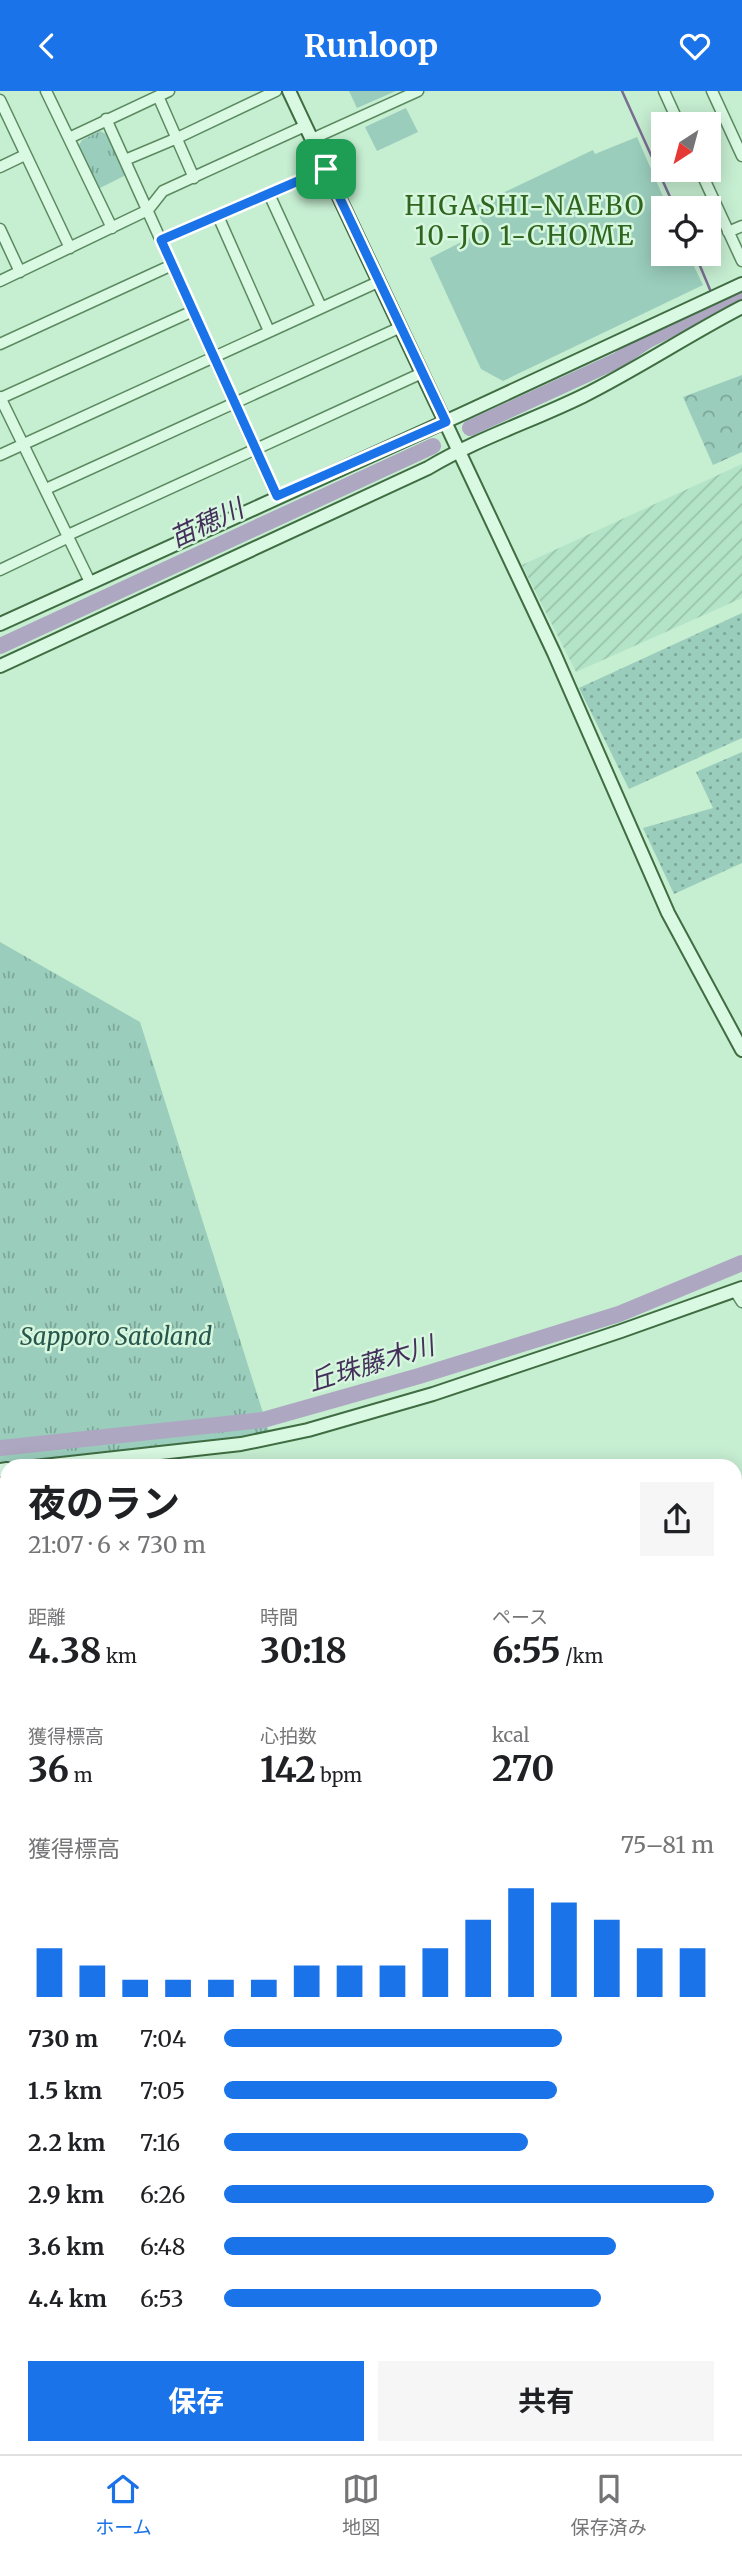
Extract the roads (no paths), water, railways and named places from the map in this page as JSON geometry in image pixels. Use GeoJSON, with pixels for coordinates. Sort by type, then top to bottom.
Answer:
{"type":"FeatureCollection","features":[{"type":"Feature","properties":{"kind":"street"},"geometry":{"type":"LineString","coordinates":[[46,91],[112,228]]}},
{"type":"Feature","properties":{"kind":"street"},"geometry":{"type":"LineString","coordinates":[[69,138],[169,91]]}},
{"type":"Feature","properties":{"kind":"street"},"geometry":{"type":"LineString","coordinates":[[124,160],[276,91]]}},
{"type":"Feature","properties":{"kind":"street"},"geometry":{"type":"LineString","coordinates":[[289,91],[554,653],[668,913],[742,1050]]}},
{"type":"Feature","properties":{"kind":"street"},"geometry":{"type":"LineString","coordinates":[[312,139],[418,91]]}},
{"type":"Feature","properties":{"kind":"street"},"geometry":{"type":"LineString","coordinates":[[664,91],[674,112]]}},
{"type":"Feature","properties":{"kind":"street"},"geometry":{"type":"LineString","coordinates":[[712,91],[742,156]]}},
{"type":"Feature","properties":{"kind":"street"},"geometry":{"type":"LineString","coordinates":[[158,96],[194,179]]}},
{"type":"Feature","properties":{"kind":"street"},"geometry":{"type":"LineString","coordinates":[[0,100],[70,248]]}},
{"type":"Feature","properties":{"kind":"street"},"geometry":{"type":"LineString","coordinates":[[106,119],[277,496]]}},
{"type":"Feature","properties":{"kind":"street"},"geometry":{"type":"LineString","coordinates":[[0,281],[148,210],[163,191],[305,126]]}},
{"type":"Feature","properties":{"kind":"street"},"geometry":{"type":"LineString","coordinates":[[0,167],[25,155]]}},
{"type":"Feature","properties":{"kind":"street"},"geometry":{"type":"LineString","coordinates":[[161,240],[326,169]]}},
{"type":"Feature","properties":{"kind":"street"},"geometry":{"type":"LineString","coordinates":[[706,182],[742,261]]}},
{"type":"Feature","properties":{"kind":"street"},"geometry":{"type":"LineString","coordinates":[[269,194],[321,307]]}},
{"type":"Feature","properties":{"kind":"street"},"geometry":{"type":"LineString","coordinates":[[218,216],[270,331]]}},
{"type":"Feature","properties":{"kind":"street"},"geometry":{"type":"LineString","coordinates":[[729,232],[742,226]]}},
{"type":"Feature","properties":{"kind":"street"},"geometry":{"type":"LineString","coordinates":[[0,229],[20,272]]}},
{"type":"Feature","properties":{"kind":"street"},"geometry":{"type":"LineString","coordinates":[[0,344],[172,264]]}},
{"type":"Feature","properties":{"kind":"street"},"geometry":{"type":"LineString","coordinates":[[0,455],[378,282]]}},
{"type":"Feature","properties":{"kind":"street"},"geometry":{"type":"LineString","coordinates":[[0,624],[277,496],[446,422],[742,284]]}},
{"type":"Feature","properties":{"kind":"street"},"geometry":{"type":"LineString","coordinates":[[0,666],[625,375],[696,331],[742,307]]}},
{"type":"Feature","properties":{"kind":"street"},"geometry":{"type":"LineString","coordinates":[[90,582],[0,398],[193,311]]}},
{"type":"Feature","properties":{"kind":"street"},"geometry":{"type":"LineString","coordinates":[[46,489],[401,327]]}},
{"type":"Feature","properties":{"kind":"street"},"geometry":{"type":"LineString","coordinates":[[0,570],[422,373]]}},
{"type":"Feature","properties":{"kind":"street"},"geometry":{"type":"LineString","coordinates":[[106,1459],[241,1444],[309,1430],[433,1394],[738,1289],[742,1302]]}},
{"type":"Feature","properties":{"kind":"waterway"},"geometry":{"type":"LineString","coordinates":[[622,91],[670,196]]}},
{"type":"Feature","properties":{"kind":"waterway"},"geometry":{"type":"LineString","coordinates":[[700,266],[711,292]]}},
{"type":"Feature","properties":{"kind":"waterway","name":"苗穂川"},"geometry":{"type":"LineString","coordinates":[[470,428],[618,360],[648,340],[742,294]]}},
{"type":"Feature","properties":{"kind":"waterway","name":"苗穂川"},"geometry":{"type":"LineString","coordinates":[[0,646],[433,446]]}},
{"type":"Feature","properties":{"kind":"waterway","name":"丘珠藤木川"},"geometry":{"type":"LineString","coordinates":[[0,1448],[263,1420],[419,1376],[619,1314],[742,1263]]}},
{"type":"Feature","properties":{"kind":"district","name":"HIGASHI-NAEBO 10-JO 1-CHOME"},"geometry":{"type":"Point","coordinates":[525,220]}},
{"type":"Feature","properties":{"kind":"park label","name":"Sapporo Satoland"},"geometry":{"type":"Point","coordinates":[116,1336]}}]}
